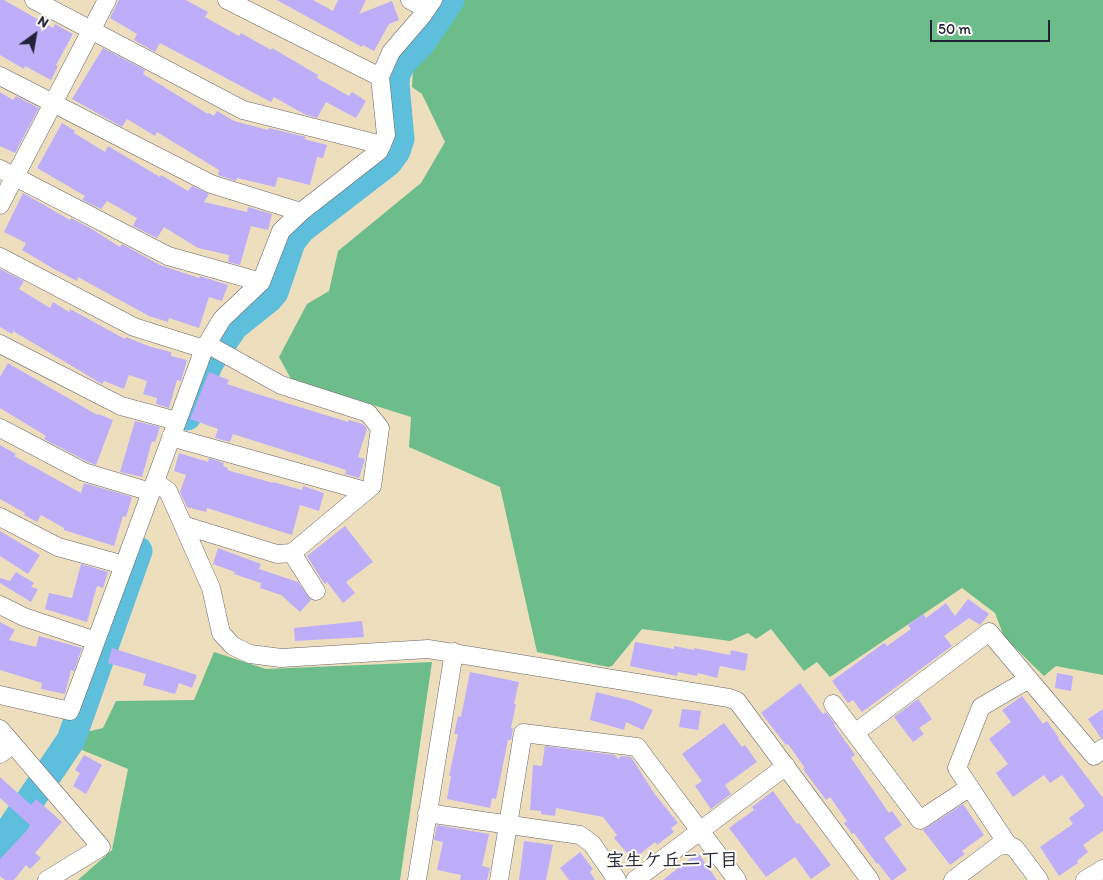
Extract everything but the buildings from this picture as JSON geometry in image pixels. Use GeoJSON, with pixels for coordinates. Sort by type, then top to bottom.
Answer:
{"type":"FeatureCollection","features":[{"type":"Feature","properties":{"kind":"street"},"geometry":{"type":"LineString","coordinates":[[34,0],[243,110],[382,144]]}},
{"type":"Feature","properties":{"kind":"street"},"geometry":{"type":"LineString","coordinates":[[0,205],[7,172],[53,103],[107,0]]}},
{"type":"Feature","properties":{"kind":"street"},"geometry":{"type":"LineString","coordinates":[[227,0],[380,77]]}},
{"type":"Feature","properties":{"kind":"street"},"geometry":{"type":"LineString","coordinates":[[0,695],[70,711],[174,429],[212,348],[222,319],[261,282],[281,231],[301,212],[379,151],[386,135],[380,77],[391,52],[430,5],[410,0]]}},
{"type":"Feature","properties":{"kind":"street"},"geometry":{"type":"LineString","coordinates":[[0,76],[211,184],[301,212]]}},
{"type":"Feature","properties":{"kind":"street"},"geometry":{"type":"LineString","coordinates":[[7,172],[168,256],[261,282]]}},
{"type":"Feature","properties":{"kind":"street"},"geometry":{"type":"LineString","coordinates":[[0,257],[134,327],[212,348],[281,384],[368,413],[380,428],[372,486],[292,553],[277,554],[183,525]]}},
{"type":"Feature","properties":{"kind":"street"},"geometry":{"type":"LineString","coordinates":[[0,344],[121,406],[174,429],[366,491]]}},
{"type":"Feature","properties":{"kind":"street"},"geometry":{"type":"LineString","coordinates":[[0,428],[84,472],[168,491],[211,588],[221,633],[233,646],[250,654],[281,658],[428,649],[730,698],[737,701],[870,880]]}},
{"type":"Feature","properties":{"kind":"street"},"geometry":{"type":"LineString","coordinates":[[0,517],[58,547],[124,565]]}},
{"type":"Feature","properties":{"kind":"street"},"geometry":{"type":"LineString","coordinates":[[292,553],[316,590]]}},
{"type":"Feature","properties":{"kind":"street"},"geometry":{"type":"LineString","coordinates":[[0,605],[24,617],[96,641]]}},
{"type":"Feature","properties":{"kind":"street"},"geometry":{"type":"LineString","coordinates":[[855,733],[989,632],[1094,756],[1103,748]]}},
{"type":"Feature","properties":{"kind":"street"},"geometry":{"type":"LineString","coordinates":[[417,880],[454,652]]}},
{"type":"Feature","properties":{"kind":"street"},"geometry":{"type":"LineString","coordinates":[[1028,679],[981,707],[957,768],[1008,845],[1014,848],[1039,880]]}},
{"type":"Feature","properties":{"kind":"street"},"geometry":{"type":"LineString","coordinates":[[833,704],[920,820],[970,787]]}},
{"type":"Feature","properties":{"kind":"street"},"geometry":{"type":"LineString","coordinates":[[0,729],[6,749],[44,780],[101,847],[47,880]]}},
{"type":"Feature","properties":{"kind":"street"},"geometry":{"type":"LineString","coordinates":[[499,880],[523,733],[637,747],[737,880]]}},
{"type":"Feature","properties":{"kind":"street"},"geometry":{"type":"LineString","coordinates":[[635,880],[786,766]]}},
{"type":"Feature","properties":{"kind":"street"},"geometry":{"type":"LineString","coordinates":[[427,813],[580,835],[592,844],[617,880]]}},
{"type":"Feature","properties":{"kind":"street"},"geometry":{"type":"LineString","coordinates":[[953,880],[998,846],[1008,845]]}},
{"type":"Feature","properties":{"kind":"street"},"geometry":{"type":"LineString","coordinates":[[1085,880],[1103,869]]}},
{"type":"Feature","properties":{"kind":"green space"},"geometry":{"type":"Polygon","coordinates":[[[453,0],[1103,0],[1103,675],[1056,666],[1044,676],[1004,637],[995,613],[962,588],[830,677],[817,662],[804,671],[771,629],[756,639],[748,633],[730,641],[642,629],[612,666],[608,667],[537,652],[500,487],[409,447],[411,417],[291,379],[279,357],[307,304],[329,291],[338,251],[421,183],[445,142],[422,94],[412,87],[413,69],[425,39],[453,0]]]}},
{"type":"Feature","properties":{"kind":"green space"},"geometry":{"type":"Polygon","coordinates":[[[214,652],[266,669],[432,662],[400,880],[78,880],[112,850],[128,769],[75,747],[78,734],[103,728],[116,701],[194,700],[214,652]]]}},
{"type":"Feature","properties":{"kind":"waterway"},"geometry":{"type":"LineString","coordinates":[[187,416],[209,363],[234,326],[274,292],[291,242],[301,229],[388,162],[396,151],[400,139],[395,84],[396,74],[402,62],[420,44],[450,0]]}},
{"type":"Feature","properties":{"kind":"waterway"},"geometry":{"type":"LineString","coordinates":[[0,845],[71,740],[138,551]]}},
{"type":"Feature","properties":{"kind":"district","name":"宝生ケ丘二丁目"},"geometry":{"type":"Point","coordinates":[672,861]}}]}
